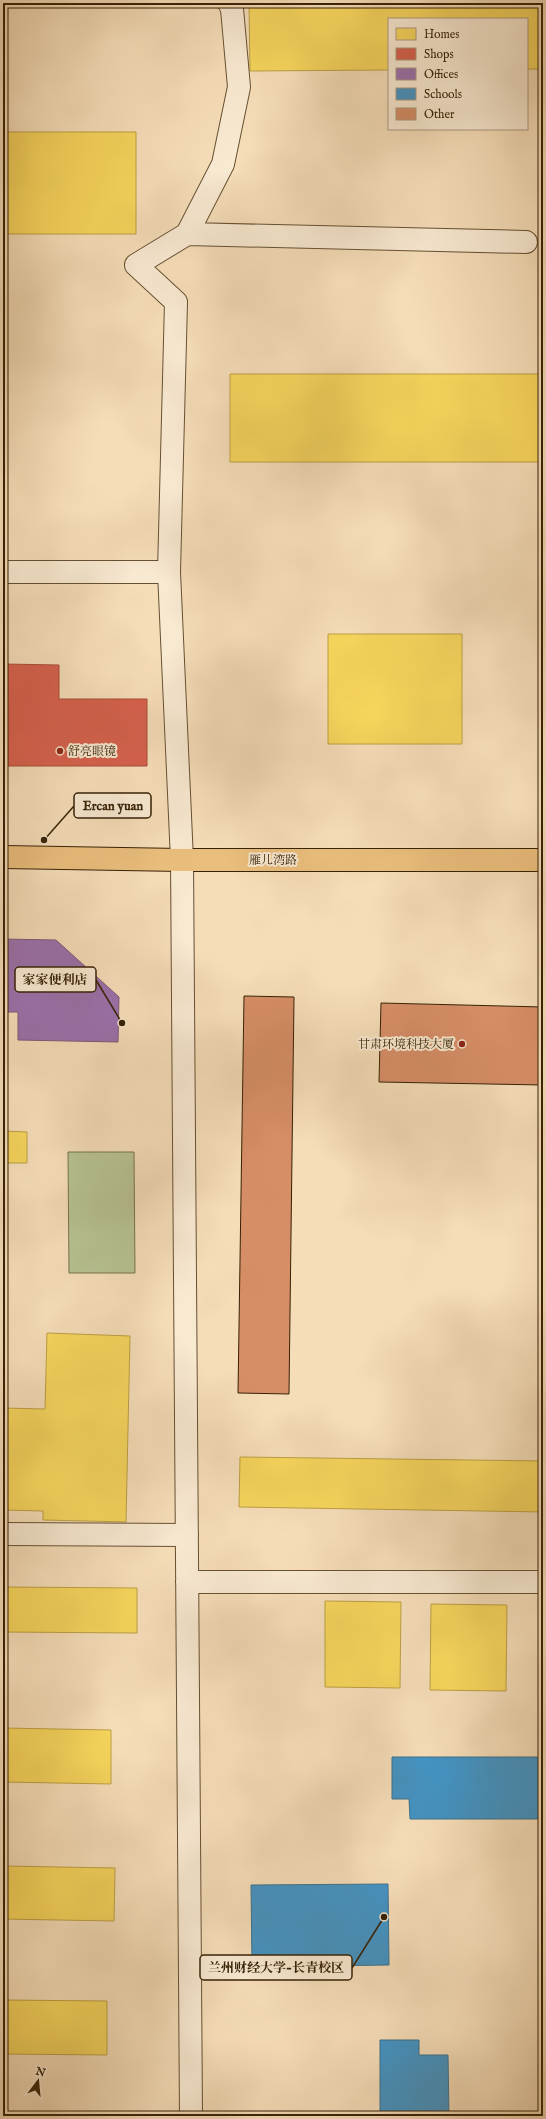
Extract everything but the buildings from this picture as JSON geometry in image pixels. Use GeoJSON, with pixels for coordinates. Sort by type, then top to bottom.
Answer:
{"type":"FeatureCollection","features":[{"type":"Feature","properties":{"kind":"main road","name":"雁儿湾路"},"geometry":{"type":"LineString","coordinates":[[3,857],[182,860],[543,860]]}},
{"type":"Feature","properties":{"kind":"street"},"geometry":{"type":"LineString","coordinates":[[191,2116],[182,860],[169,572],[176,302],[136,265],[187,234],[223,164],[239,87],[232,9],[229,3]]}},
{"type":"Feature","properties":{"kind":"street"},"geometry":{"type":"LineString","coordinates":[[187,234],[526,242]]}},
{"type":"Feature","properties":{"kind":"street"},"geometry":{"type":"LineString","coordinates":[[3,572],[169,572]]}},
{"type":"Feature","properties":{"kind":"street"},"geometry":{"type":"LineString","coordinates":[[3,1534],[187,1535]]}},
{"type":"Feature","properties":{"kind":"street"},"geometry":{"type":"LineString","coordinates":[[187,1582],[543,1582]]}},
{"type":"Feature","properties":{"kind":"green space"},"geometry":{"type":"Polygon","coordinates":[[[68,1152],[134,1152],[135,1273],[69,1273],[68,1152]]]}},
{"type":"Feature","properties":{"kind":"place","name":"舒亮眼镜"},"geometry":{"type":"Point","coordinates":[60,751]}},
{"type":"Feature","properties":{"kind":"place","name":"Ercan yuan"},"geometry":{"type":"Point","coordinates":[44,840]}},
{"type":"Feature","properties":{"kind":"place","name":"家家便利店"},"geometry":{"type":"Point","coordinates":[122,1023]}},
{"type":"Feature","properties":{"kind":"place","name":"甘肃环境科技大厦"},"geometry":{"type":"Point","coordinates":[462,1044]}},
{"type":"Feature","properties":{"kind":"place","name":"兰州财经大学-长青校区"},"geometry":{"type":"Point","coordinates":[384,1917]}}]}
